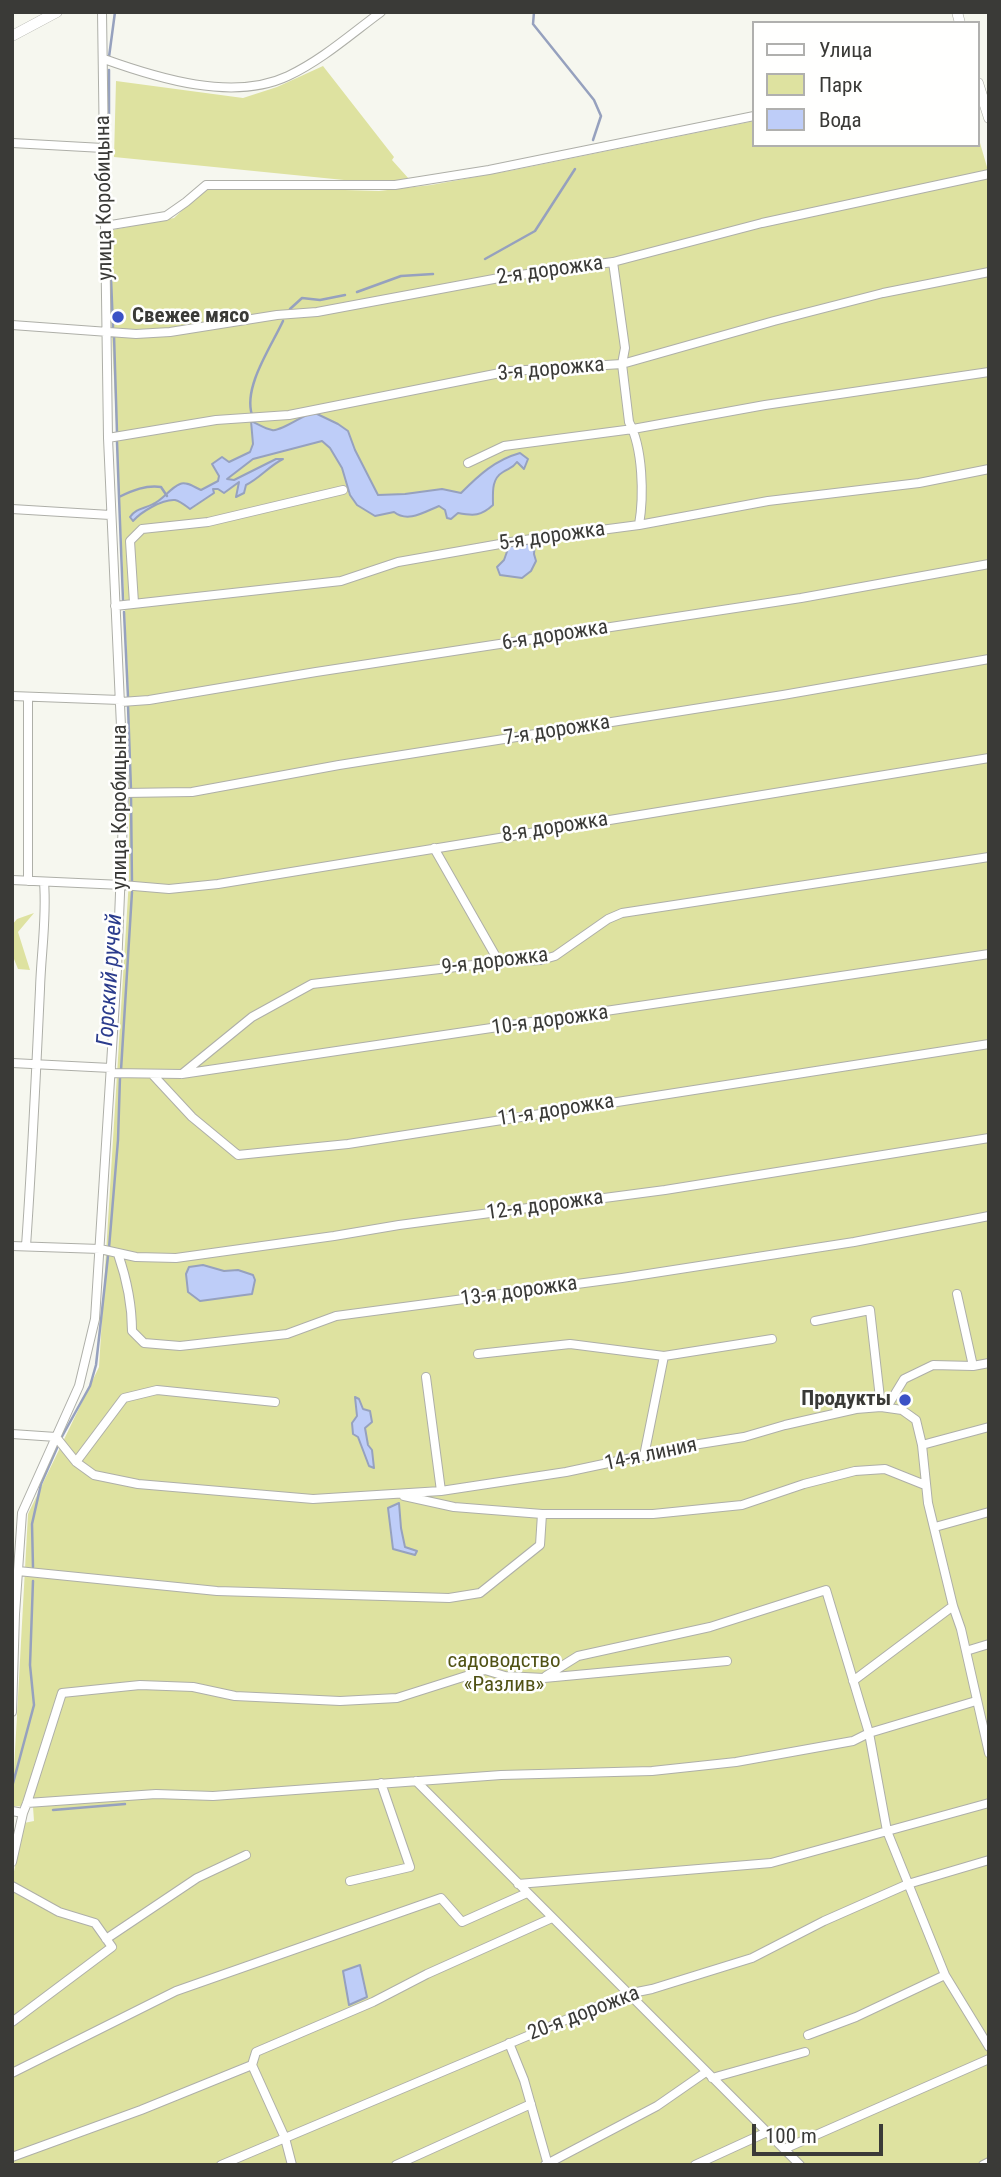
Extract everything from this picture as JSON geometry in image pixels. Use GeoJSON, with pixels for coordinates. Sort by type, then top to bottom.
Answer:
{"type":"FeatureCollection","features":[{"type":"Feature","properties":{"kind":"street"},"geometry":{"type":"LineString","coordinates":[[12,36],[57,12]]}},
{"type":"Feature","properties":{"kind":"street","name":"улица Коробицына"},"geometry":{"type":"LineString","coordinates":[[12,1712],[14,1614],[22,1513],[79,1386],[95,1319],[122,885],[124,793],[110,515],[102,12]]}},
{"type":"Feature","properties":{"kind":"street"},"geometry":{"type":"LineString","coordinates":[[104,59],[149,75],[220,87],[254,86],[286,77],[315,60],[382,12]]}},
{"type":"Feature","properties":{"kind":"street"},"geometry":{"type":"LineString","coordinates":[[980,89],[989,118]]}},
{"type":"Feature","properties":{"kind":"street"},"geometry":{"type":"LineString","coordinates":[[105,226],[166,216],[206,185],[395,185],[502,167],[752,116]]}},
{"type":"Feature","properties":{"kind":"street"},"geometry":{"type":"LineString","coordinates":[[12,142],[103,148]]}},
{"type":"Feature","properties":{"kind":"street","name":"2-я дорожка"},"geometry":{"type":"LineString","coordinates":[[12,325],[136,334],[170,332],[277,315],[317,312],[499,278],[613,262],[762,223],[989,174]]}},
{"type":"Feature","properties":{"kind":"street"},"geometry":{"type":"LineString","coordinates":[[613,262],[625,348],[622,364],[629,422],[633,429],[641,468],[642,509],[639,525]]}},
{"type":"Feature","properties":{"kind":"street","name":"3-я дорожка"},"geometry":{"type":"LineString","coordinates":[[108,438],[216,420],[289,415],[510,371],[622,364],[835,306],[989,272]]}},
{"type":"Feature","properties":{"kind":"street"},"geometry":{"type":"LineString","coordinates":[[468,463],[504,446],[633,429],[765,405],[989,372]]}},
{"type":"Feature","properties":{"kind":"street","name":"5-я дорожка"},"geometry":{"type":"LineString","coordinates":[[116,606],[341,581],[398,562],[517,541],[639,525],[768,501],[919,483],[989,469]]}},
{"type":"Feature","properties":{"kind":"street"},"geometry":{"type":"LineString","coordinates":[[134,603],[130,541],[142,529],[208,522],[343,490]]}},
{"type":"Feature","properties":{"kind":"street"},"geometry":{"type":"LineString","coordinates":[[12,509],[110,515]]}},
{"type":"Feature","properties":{"kind":"street","name":"6-я дорожка"},"geometry":{"type":"LineString","coordinates":[[12,696],[149,700],[801,598],[989,564]]}},
{"type":"Feature","properties":{"kind":"street","name":"7-я дорожка"},"geometry":{"type":"LineString","coordinates":[[124,793],[192,792],[338,765],[795,693],[989,659]]}},
{"type":"Feature","properties":{"kind":"street"},"geometry":{"type":"LineString","coordinates":[[28,697],[28,881]]}},
{"type":"Feature","properties":{"kind":"street","name":"8-я дорожка"},"geometry":{"type":"LineString","coordinates":[[12,880],[169,890],[218,884],[989,758]]}},
{"type":"Feature","properties":{"kind":"street"},"geometry":{"type":"LineString","coordinates":[[434,848],[499,962]]}},
{"type":"Feature","properties":{"kind":"street","name":"9-я дорожка"},"geometry":{"type":"LineString","coordinates":[[182,1074],[252,1017],[312,984],[499,962],[541,960],[555,956],[608,919],[622,913],[989,857]]}},
{"type":"Feature","properties":{"kind":"street"},"geometry":{"type":"LineString","coordinates":[[26,1246],[46,911],[44,882]]}},
{"type":"Feature","properties":{"kind":"street","name":"10-я дорожка"},"geometry":{"type":"LineString","coordinates":[[12,1063],[153,1075],[182,1074],[989,954]]}},
{"type":"Feature","properties":{"kind":"street","name":"11-я дорожка"},"geometry":{"type":"LineString","coordinates":[[153,1075],[192,1118],[238,1155],[361,1142],[989,1044]]}},
{"type":"Feature","properties":{"kind":"street","name":"12-я дорожка"},"geometry":{"type":"LineString","coordinates":[[12,1246],[100,1249],[136,1257],[176,1258],[412,1223],[665,1190],[989,1138]]}},
{"type":"Feature","properties":{"kind":"street","name":"13-я дорожка"},"geometry":{"type":"LineString","coordinates":[[118,1254],[132,1306],[132,1331],[144,1343],[180,1346],[287,1334],[336,1316],[622,1278],[855,1242],[989,1216]]}},
{"type":"Feature","properties":{"kind":"street"},"geometry":{"type":"LineString","coordinates":[[957,1294],[974,1366]]}},
{"type":"Feature","properties":{"kind":"street"},"geometry":{"type":"LineString","coordinates":[[815,1321],[870,1310],[884,1407]]}},
{"type":"Feature","properties":{"kind":"street"},"geometry":{"type":"LineString","coordinates":[[478,1354],[570,1344],[664,1356],[772,1339]]}},
{"type":"Feature","properties":{"kind":"street"},"geometry":{"type":"LineString","coordinates":[[644,1456],[664,1356]]}},
{"type":"Feature","properties":{"kind":"street"},"geometry":{"type":"LineString","coordinates":[[884,1407],[904,1379],[933,1365],[974,1366],[989,1363]]}},
{"type":"Feature","properties":{"kind":"street"},"geometry":{"type":"LineString","coordinates":[[426,1377],[441,1491]]}},
{"type":"Feature","properties":{"kind":"street"},"geometry":{"type":"LineString","coordinates":[[76,1462],[124,1398],[157,1390],[275,1402]]}},
{"type":"Feature","properties":{"kind":"street"},"geometry":{"type":"LineString","coordinates":[[884,1407],[902,1410],[916,1420],[922,1445],[928,1503],[989,1753]]}},
{"type":"Feature","properties":{"kind":"street","name":"14-я линия"},"geometry":{"type":"LineString","coordinates":[[56,1437],[76,1462],[94,1475],[138,1484],[201,1491],[313,1499],[441,1491],[566,1472],[744,1437],[856,1409],[884,1407]]}},
{"type":"Feature","properties":{"kind":"street"},"geometry":{"type":"LineString","coordinates":[[922,1445],[989,1427]]}},
{"type":"Feature","properties":{"kind":"street"},"geometry":{"type":"LineString","coordinates":[[12,1434],[56,1437]]}},
{"type":"Feature","properties":{"kind":"street"},"geometry":{"type":"LineString","coordinates":[[394,1494],[454,1507],[542,1514],[653,1514],[742,1505],[804,1484],[855,1471],[885,1469],[925,1485]]}},
{"type":"Feature","properties":{"kind":"street"},"geometry":{"type":"LineString","coordinates":[[935,1527],[989,1512]]}},
{"type":"Feature","properties":{"kind":"street"},"geometry":{"type":"LineString","coordinates":[[18,1571],[217,1591],[449,1598],[480,1593],[540,1545],[542,1514]]}},
{"type":"Feature","properties":{"kind":"street"},"geometry":{"type":"LineString","coordinates":[[544,1678],[578,1656],[710,1627],[826,1590],[869,1733],[887,1831],[945,1975],[989,2048]]}},
{"type":"Feature","properties":{"kind":"street"},"geometry":{"type":"LineString","coordinates":[[853,1681],[953,1606]]}},
{"type":"Feature","properties":{"kind":"street"},"geometry":{"type":"LineString","coordinates":[[966,1651],[989,1644]]}},
{"type":"Feature","properties":{"kind":"street"},"geometry":{"type":"LineString","coordinates":[[12,1862],[16,1812],[27,1803],[62,1693],[140,1685],[193,1687],[234,1696],[340,1700],[397,1698],[485,1670],[505,1676],[544,1678],[727,1661]]}},
{"type":"Feature","properties":{"kind":"street"},"geometry":{"type":"LineString","coordinates":[[27,1803],[156,1794],[213,1796],[501,1775],[652,1771],[736,1762],[853,1741],[869,1733],[976,1701]]}},
{"type":"Feature","properties":{"kind":"street"},"geometry":{"type":"LineString","coordinates":[[416,1781],[800,2165]]}},
{"type":"Feature","properties":{"kind":"street"},"geometry":{"type":"LineString","coordinates":[[349,1881],[410,1867],[381,1783]]}},
{"type":"Feature","properties":{"kind":"street"},"geometry":{"type":"LineString","coordinates":[[518,1884],[771,1863],[989,1803]]}},
{"type":"Feature","properties":{"kind":"street"},"geometry":{"type":"LineString","coordinates":[[106,1939],[198,1878],[246,1855]]}},
{"type":"Feature","properties":{"kind":"street","name":"20-я дорожка"},"geometry":{"type":"LineString","coordinates":[[221,2165],[627,1994],[652,1989],[752,1958],[824,1921],[908,1884],[989,1860]]}},
{"type":"Feature","properties":{"kind":"street"},"geometry":{"type":"LineString","coordinates":[[12,1885],[59,1912],[95,1923],[112,1947],[12,2022]]}},
{"type":"Feature","properties":{"kind":"street"},"geometry":{"type":"LineString","coordinates":[[12,2073],[176,1992],[441,1898],[462,1922],[527,1893]]}},
{"type":"Feature","properties":{"kind":"street"},"geometry":{"type":"LineString","coordinates":[[292,2165],[285,2138],[252,2065],[256,2052],[373,2002],[427,1974],[552,1918]]}},
{"type":"Feature","properties":{"kind":"street"},"geometry":{"type":"LineString","coordinates":[[807,2035],[856,2017],[945,1975]]}},
{"type":"Feature","properties":{"kind":"street"},"geometry":{"type":"LineString","coordinates":[[509,2043],[531,2104],[547,2164],[657,2106],[709,2075],[805,2052]]}},
{"type":"Feature","properties":{"kind":"street"},"geometry":{"type":"LineString","coordinates":[[784,2149],[989,2059]]}},
{"type":"Feature","properties":{"kind":"street"},"geometry":{"type":"LineString","coordinates":[[12,2157],[141,2110],[252,2065]]}},
{"type":"Feature","properties":{"kind":"street"},"geometry":{"type":"LineString","coordinates":[[396,2165],[531,2104]]}},
{"type":"Feature","properties":{"kind":"street"},"geometry":{"type":"LineString","coordinates":[[695,2165],[767,2132]]}},
{"type":"Feature","properties":{"kind":"street"},"geometry":{"type":"LineString","coordinates":[[983,2165],[989,2162]]}},
{"type":"Feature","properties":{"kind":"green space"},"geometry":{"type":"Polygon","coordinates":[[[323,66],[409,179],[374,183],[114,157],[116,81],[243,98],[277,87],[323,66]]]}},
{"type":"Feature","properties":{"kind":"green space","name":"садоводство «Разлив»"},"geometry":{"type":"Polygon","coordinates":[[[752,121],[752,147],[980,147],[980,143],[989,174],[989,2165],[12,2165],[12,1881],[24,1823],[34,1821],[33,1807],[12,1806],[28,1514],[99,1367],[129,879],[129,699],[107,231],[174,218],[208,186],[379,191],[514,170],[752,121]]]}},
{"type":"Feature","properties":{"kind":"green space"},"geometry":{"type":"Polygon","coordinates":[[[34,913],[18,932],[30,970],[18,969],[12,954],[12,925],[17,919],[34,913]]]}},
{"type":"Feature","properties":{"kind":"water"},"geometry":{"type":"Polygon","coordinates":[[[313,412],[348,431],[378,495],[442,489],[461,493],[495,464],[520,453],[528,459],[524,469],[517,462],[496,478],[493,505],[489,509],[477,514],[458,513],[451,519],[447,518],[445,510],[439,506],[410,517],[394,512],[375,516],[357,505],[350,495],[342,468],[330,448],[322,441],[253,459],[227,479],[234,480],[276,459],[283,459],[246,485],[244,493],[236,497],[239,482],[224,493],[213,489],[214,493],[190,509],[170,500],[152,507],[133,521],[130,517],[138,510],[157,502],[182,483],[201,490],[218,481],[219,476],[212,464],[222,457],[229,462],[250,452],[253,444],[251,421],[267,429],[276,430],[313,412]]]}},
{"type":"Feature","properties":{"kind":"water"},"geometry":{"type":"Polygon","coordinates":[[[535,543],[536,561],[531,571],[522,578],[500,575],[497,567],[504,560],[509,546],[535,543]]]}},
{"type":"Feature","properties":{"kind":"water"},"geometry":{"type":"Polygon","coordinates":[[[203,1265],[253,1275],[255,1280],[252,1294],[200,1301],[188,1292],[186,1274],[189,1267],[203,1265]]]}},
{"type":"Feature","properties":{"kind":"water"},"geometry":{"type":"Polygon","coordinates":[[[355,1397],[359,1399],[363,1409],[370,1411],[372,1422],[365,1428],[374,1468],[369,1466],[358,1437],[353,1434],[352,1423],[357,1416],[355,1397]]]}},
{"type":"Feature","properties":{"kind":"water"},"geometry":{"type":"Polygon","coordinates":[[[399,1503],[405,1547],[417,1551],[415,1555],[393,1549],[388,1508],[399,1503]]]}},
{"type":"Feature","properties":{"kind":"water"},"geometry":{"type":"Polygon","coordinates":[[[360,1965],[367,1997],[349,2005],[343,1971],[360,1965]]]}},
{"type":"Feature","properties":{"kind":"waterway"},"geometry":{"type":"LineString","coordinates":[[109,57],[115,12]]}},
{"type":"Feature","properties":{"kind":"waterway","name":"Горский ручей"},"geometry":{"type":"LineString","coordinates":[[534,12],[533,24],[594,100],[601,116],[593,140]]}},
{"type":"Feature","properties":{"kind":"waterway"},"geometry":{"type":"LineString","coordinates":[[109,70],[109,222]]}},
{"type":"Feature","properties":{"kind":"waterway","name":"Горский ручей"},"geometry":{"type":"LineString","coordinates":[[485,259],[535,231],[575,169]]}},
{"type":"Feature","properties":{"kind":"waterway"},"geometry":{"type":"LineString","coordinates":[[109,230],[113,327]]}},
{"type":"Feature","properties":{"kind":"waterway","name":"Горский ручей"},"geometry":{"type":"LineString","coordinates":[[357,292],[401,276],[433,274]]}},
{"type":"Feature","properties":{"kind":"waterway","name":"Горский ручей"},"geometry":{"type":"LineString","coordinates":[[290,309],[302,298],[320,300],[345,295]]}},
{"type":"Feature","properties":{"kind":"waterway","name":"Горский ручей"},"geometry":{"type":"LineString","coordinates":[[252,415],[251,392],[283,321]]}},
{"type":"Feature","properties":{"kind":"waterway"},"geometry":{"type":"LineString","coordinates":[[114,335],[117,433]]}},
{"type":"Feature","properties":{"kind":"waterway"},"geometry":{"type":"LineString","coordinates":[[117,442],[119,497]]}},
{"type":"Feature","properties":{"kind":"waterway","name":"Горский ручей"},"geometry":{"type":"LineString","coordinates":[[123,600],[119,497],[150,487],[161,487],[167,496]]}},
{"type":"Feature","properties":{"kind":"waterway","name":"Горский ручей"},"geometry":{"type":"LineString","coordinates":[[124,612],[128,697]]}},
{"type":"Feature","properties":{"kind":"waterway","name":"Горский ручей"},"geometry":{"type":"LineString","coordinates":[[128,706],[131,790]]}},
{"type":"Feature","properties":{"kind":"waterway","name":"Горский ручей"},"geometry":{"type":"LineString","coordinates":[[131,797],[132,885]]}},
{"type":"Feature","properties":{"kind":"waterway","name":"Горский ручей"},"geometry":{"type":"LineString","coordinates":[[121,1070],[132,892]]}},
{"type":"Feature","properties":{"kind":"waterway","name":"Горский ручей"},"geometry":{"type":"LineString","coordinates":[[109,1248],[120,1077]]}},
{"type":"Feature","properties":{"kind":"waterway","name":"Горский ручей"},"geometry":{"type":"LineString","coordinates":[[60,1440],[90,1386],[96,1365],[108,1256]]}},
{"type":"Feature","properties":{"kind":"waterway","name":"Горский ручей"},"geometry":{"type":"LineString","coordinates":[[33,1567],[32,1524],[41,1484],[57,1448]]}},
{"type":"Feature","properties":{"kind":"waterway","name":"Горский ручей"},"geometry":{"type":"LineString","coordinates":[[12,1787],[34,1705],[30,1665],[33,1581]]}},
{"type":"Feature","properties":{"kind":"waterway"},"geometry":{"type":"LineString","coordinates":[[53,1810],[125,1804]]}},
{"type":"Feature","properties":{"kind":"place","name":"Свежее мясо"},"geometry":{"type":"Point","coordinates":[118,317]}},
{"type":"Feature","properties":{"kind":"place","name":"Продукты"},"geometry":{"type":"Point","coordinates":[905,1400]}}]}
